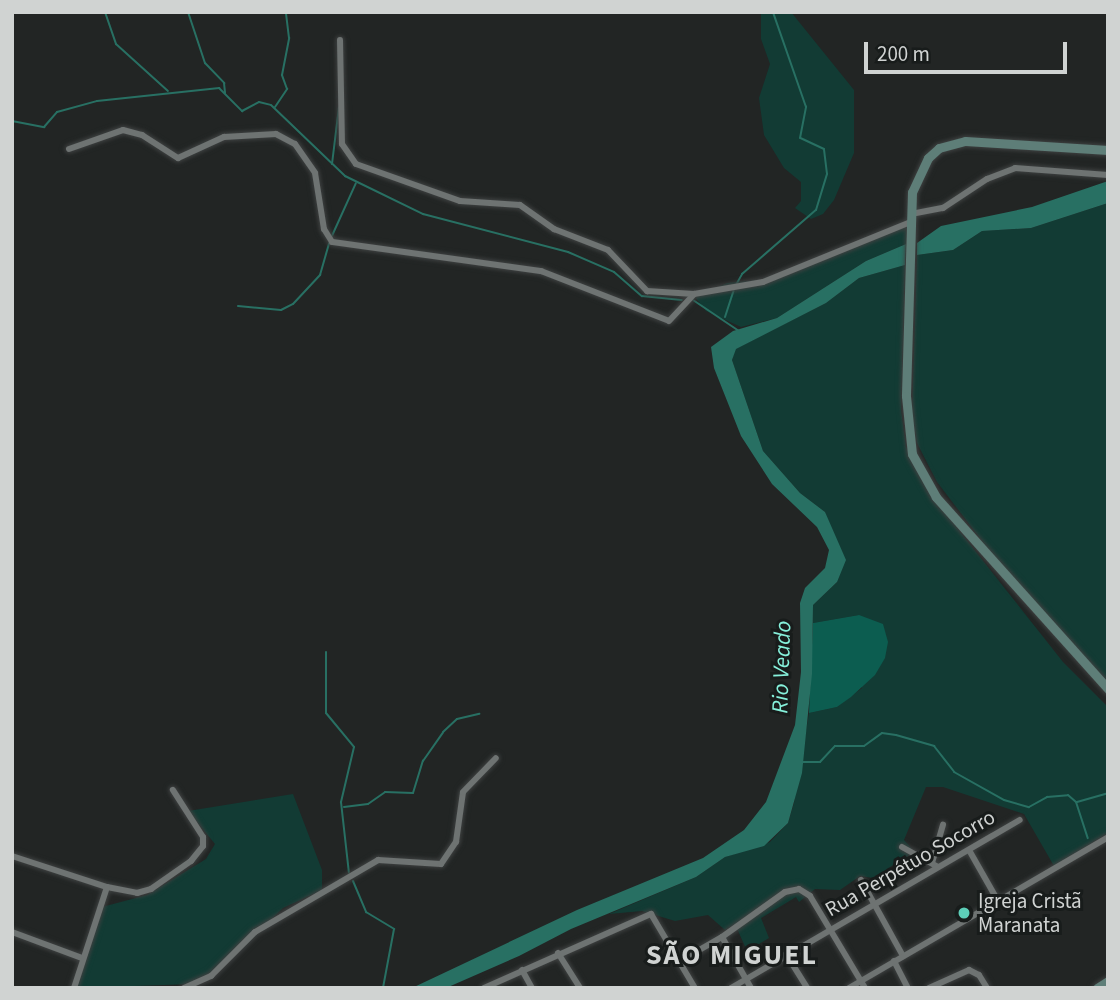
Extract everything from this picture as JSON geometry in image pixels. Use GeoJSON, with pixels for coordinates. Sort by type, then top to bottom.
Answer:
{"type":"FeatureCollection","features":[{"type":"Feature","properties":{"kind":"main road"},"geometry":{"type":"LineString","coordinates":[[1108,150],[951,143],[939,148],[920,168],[911,218],[907,420],[917,464],[952,517],[1108,689]]}},
{"type":"Feature","properties":{"kind":"main road"},"geometry":{"type":"LineString","coordinates":[[1097,988],[1108,981]]}},
{"type":"Feature","properties":{"kind":"street"},"geometry":{"type":"LineString","coordinates":[[340,40],[342,145],[356,164],[470,203],[520,205],[559,231],[608,250],[648,291],[694,294],[764,282],[911,218],[943,208],[988,179],[1015,168],[1108,175]]}},
{"type":"Feature","properties":{"kind":"street"},"geometry":{"type":"LineString","coordinates":[[69,149],[123,130],[142,135],[178,158],[225,137],[276,134],[295,144],[315,173],[325,234],[338,244],[380,246],[541,271],[662,320],[674,319],[694,294]]}},
{"type":"Feature","properties":{"kind":"street"},"geometry":{"type":"LineString","coordinates":[[184,988],[211,976],[255,932],[378,860],[441,864],[456,842],[463,792],[496,758]]}},
{"type":"Feature","properties":{"kind":"street"},"geometry":{"type":"LineString","coordinates":[[12,856],[107,887],[137,893],[150,889],[201,851],[203,837],[173,790]]}},
{"type":"Feature","properties":{"kind":"street","name":"Rua Perpétuo Socorro"},"geometry":{"type":"LineString","coordinates":[[731,988],[875,904],[935,865],[1020,820]]}},
{"type":"Feature","properties":{"kind":"street","name":"Rua Perpétuo Socorro"},"geometry":{"type":"LineString","coordinates":[[935,865],[943,825]]}},
{"type":"Feature","properties":{"kind":"street"},"geometry":{"type":"LineString","coordinates":[[849,988],[1108,837]]}},
{"type":"Feature","properties":{"kind":"street"},"geometry":{"type":"LineString","coordinates":[[902,847],[935,865]]}},
{"type":"Feature","properties":{"kind":"street"},"geometry":{"type":"LineString","coordinates":[[969,849],[998,901]]}},
{"type":"Feature","properties":{"kind":"street"},"geometry":{"type":"LineString","coordinates":[[861,880],[903,956]]}},
{"type":"Feature","properties":{"kind":"street"},"geometry":{"type":"LineString","coordinates":[[74,988],[107,887]]}},
{"type":"Feature","properties":{"kind":"street"},"geometry":{"type":"LineString","coordinates":[[680,961],[722,937],[785,892],[799,889],[810,896],[865,988]]}},
{"type":"Feature","properties":{"kind":"street"},"geometry":{"type":"LineString","coordinates":[[486,987],[651,914],[695,988]]}},
{"type":"Feature","properties":{"kind":"street"},"geometry":{"type":"LineString","coordinates":[[12,932],[82,958]]}},
{"type":"Feature","properties":{"kind":"street"},"geometry":{"type":"LineString","coordinates":[[722,937],[751,988]]}},
{"type":"Feature","properties":{"kind":"street"},"geometry":{"type":"LineString","coordinates":[[558,953],[580,988]]}},
{"type":"Feature","properties":{"kind":"street"},"geometry":{"type":"LineString","coordinates":[[786,954],[807,988]]}},
{"type":"Feature","properties":{"kind":"street"},"geometry":{"type":"LineString","coordinates":[[894,961],[908,988]]}},
{"type":"Feature","properties":{"kind":"street"},"geometry":{"type":"LineString","coordinates":[[522,970],[532,988]]}},
{"type":"Feature","properties":{"kind":"street"},"geometry":{"type":"LineString","coordinates":[[929,988],[963,970],[979,975],[987,988]]}},
{"type":"Feature","properties":{"kind":"shaded area"},"geometry":{"type":"Polygon","coordinates":[[[761,12],[791,12],[854,90],[854,153],[834,200],[823,214],[811,219],[795,208],[801,201],[801,182],[784,168],[764,135],[759,98],[770,64],[761,39],[761,12]]]}},
{"type":"Feature","properties":{"kind":"shaded area"},"geometry":{"type":"Polygon","coordinates":[[[1108,181],[1108,203],[1031,228],[982,231],[953,250],[917,255],[917,243],[941,226],[1032,207],[1108,181]]]}},
{"type":"Feature","properties":{"kind":"shaded area"},"geometry":{"type":"Polygon","coordinates":[[[1108,203],[1108,692],[1031,605],[937,482],[917,443],[912,413],[917,255],[953,250],[982,231],[1031,228],[1108,203]]]}},
{"type":"Feature","properties":{"kind":"shaded area"},"geometry":{"type":"Polygon","coordinates":[[[907,220],[906,244],[866,261],[777,318],[741,327],[706,311],[695,297],[727,283],[768,279],[875,239],[907,220]]]}},
{"type":"Feature","properties":{"kind":"shaded area","name":"Rio Veado"},"geometry":{"type":"Polygon","coordinates":[[[906,244],[905,265],[859,278],[826,303],[736,349],[732,360],[763,451],[800,493],[825,512],[846,560],[837,582],[813,605],[812,674],[802,773],[788,823],[764,846],[725,857],[696,877],[571,929],[519,956],[446,988],[412,988],[577,910],[703,858],[744,830],[766,802],[795,725],[801,672],[800,603],[805,588],[825,568],[829,550],[817,527],[772,484],[741,436],[714,368],[711,347],[733,331],[777,318],[866,261],[906,244]]]}},
{"type":"Feature","properties":{"kind":"shaded area"},"geometry":{"type":"Polygon","coordinates":[[[905,265],[901,410],[906,447],[946,514],[1063,662],[1108,707],[1108,833],[1054,866],[1024,814],[943,787],[926,787],[904,840],[913,850],[909,855],[873,878],[860,876],[840,890],[815,889],[799,902],[796,897],[761,918],[769,938],[747,951],[735,924],[725,930],[708,915],[675,921],[642,911],[609,914],[696,877],[725,857],[770,842],[788,823],[794,803],[809,713],[837,707],[862,688],[859,615],[813,623],[813,605],[837,582],[825,512],[800,493],[763,451],[732,360],[735,349],[826,303],[859,278],[905,265]]]}},
{"type":"Feature","properties":{"kind":"shaded area"},"geometry":{"type":"Polygon","coordinates":[[[859,615],[883,624],[888,642],[885,658],[875,675],[851,697],[837,707],[809,713],[813,623],[859,615]]]}},
{"type":"Feature","properties":{"kind":"shaded area"},"geometry":{"type":"Polygon","coordinates":[[[293,794],[322,870],[322,890],[283,908],[219,971],[193,984],[76,988],[102,907],[147,895],[206,859],[215,844],[188,811],[293,794]]]}},
{"type":"Feature","properties":{"kind":"waterway"},"geometry":{"type":"LineString","coordinates":[[105,12],[116,44],[168,91]]}},
{"type":"Feature","properties":{"kind":"waterway"},"geometry":{"type":"LineString","coordinates":[[188,12],[205,63],[224,83],[225,93]]}},
{"type":"Feature","properties":{"kind":"waterway"},"geometry":{"type":"LineString","coordinates":[[275,107],[287,89],[282,75],[289,38],[286,12]]}},
{"type":"Feature","properties":{"kind":"waterway"},"geometry":{"type":"LineString","coordinates":[[736,285],[742,274],[816,210],[827,174],[824,149],[800,138],[806,107],[773,12]]}},
{"type":"Feature","properties":{"kind":"waterway"},"geometry":{"type":"LineString","coordinates":[[12,121],[44,127],[57,112],[97,101],[219,88],[242,111],[259,102],[271,105],[345,176],[423,214],[568,252],[614,272],[642,296],[682,300]]}},
{"type":"Feature","properties":{"kind":"waterway"},"geometry":{"type":"LineString","coordinates":[[332,164],[339,107]]}},
{"type":"Feature","properties":{"kind":"waterway"},"geometry":{"type":"LineString","coordinates":[[331,238],[356,183]]}},
{"type":"Feature","properties":{"kind":"waterway"},"geometry":{"type":"LineString","coordinates":[[238,306],[281,310],[293,304],[320,275],[329,243]]}},
{"type":"Feature","properties":{"kind":"waterway"},"geometry":{"type":"LineString","coordinates":[[725,317],[734,290]]}},
{"type":"Feature","properties":{"kind":"waterway"},"geometry":{"type":"LineString","coordinates":[[693,300],[739,331]]}},
{"type":"Feature","properties":{"kind":"waterway"},"geometry":{"type":"LineString","coordinates":[[326,652],[326,713],[354,747],[341,802],[349,873]]}},
{"type":"Feature","properties":{"kind":"waterway"},"geometry":{"type":"LineString","coordinates":[[344,807],[368,804],[385,792],[413,793],[423,761],[443,732],[457,719],[479,714]]}},
{"type":"Feature","properties":{"kind":"waterway"},"geometry":{"type":"LineString","coordinates":[[802,762],[820,762],[835,746],[864,746],[882,733],[896,735],[934,746],[954,772],[1004,800],[1029,807],[1047,797],[1068,795],[1076,802],[1088,838]]}},
{"type":"Feature","properties":{"kind":"waterway"},"geometry":{"type":"LineString","coordinates":[[1077,802],[1108,793]]}},
{"type":"Feature","properties":{"kind":"waterway"},"geometry":{"type":"LineString","coordinates":[[353,881],[366,912],[394,929],[383,988]]}},
{"type":"Feature","properties":{"kind":"place","name":"Igreja Cristã Maranata"},"geometry":{"type":"Point","coordinates":[964,913]}},
{"type":"Feature","properties":{"kind":"district","name":"SÃO MIGUEL"},"geometry":{"type":"Point","coordinates":[732,955]}}]}
